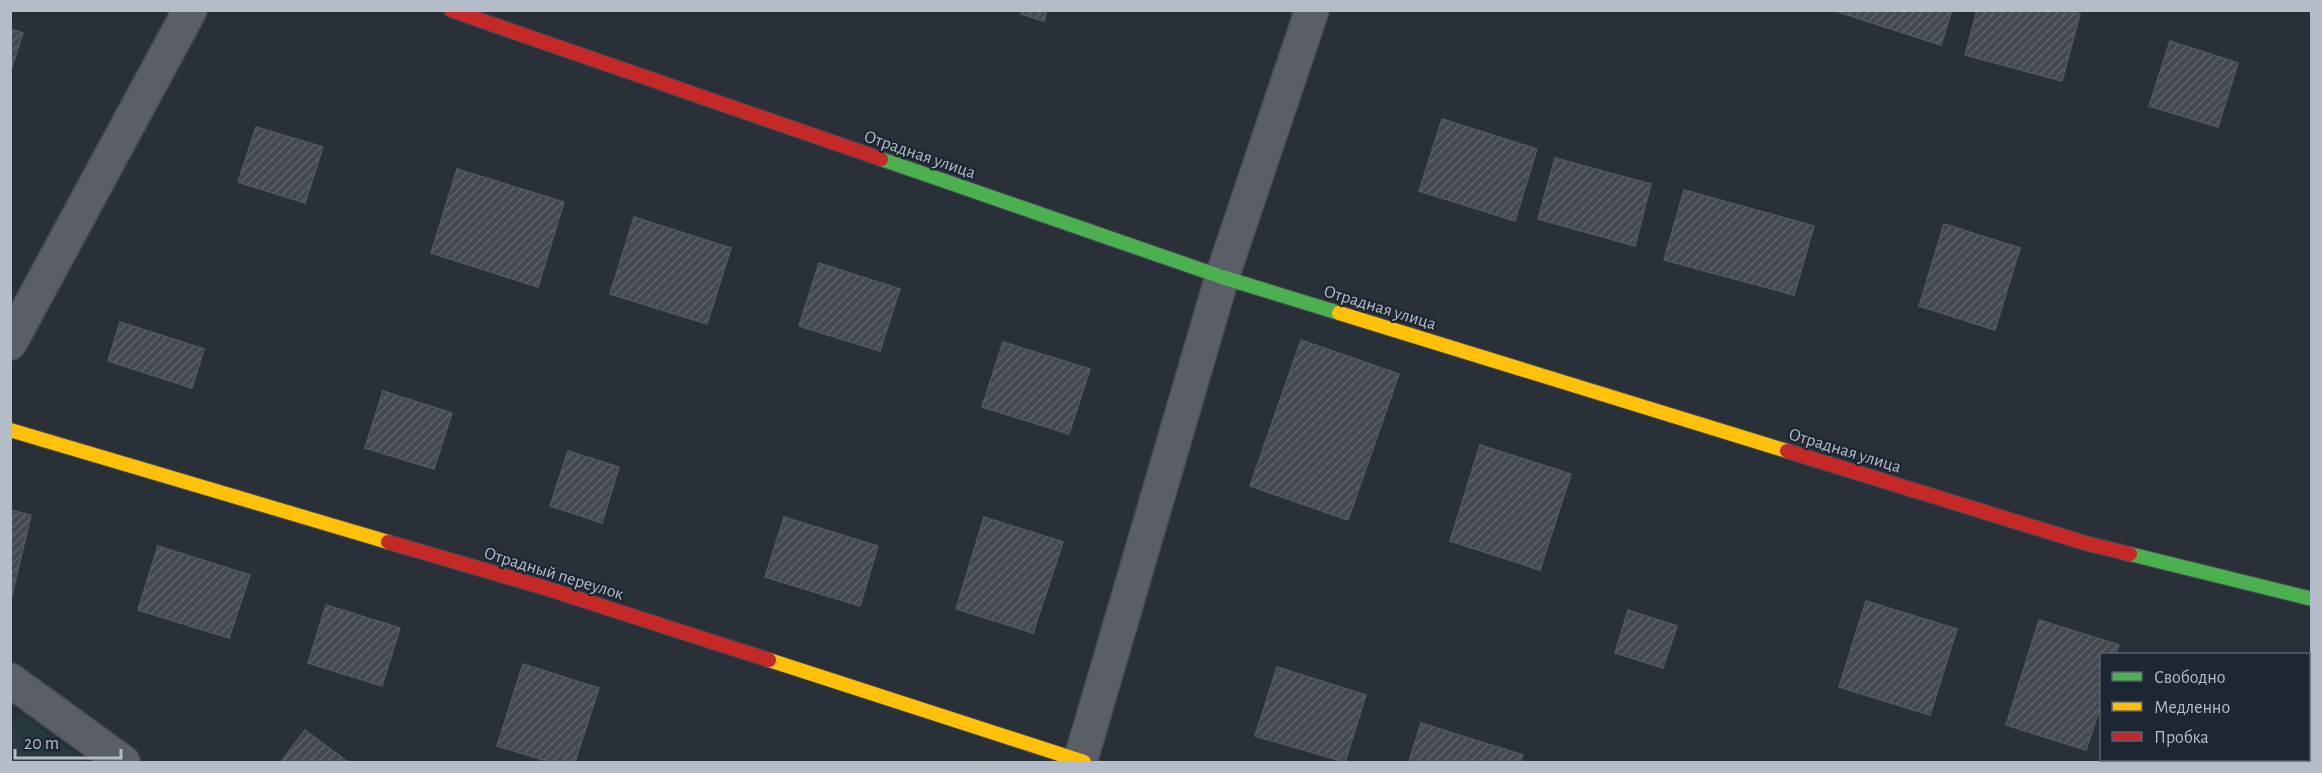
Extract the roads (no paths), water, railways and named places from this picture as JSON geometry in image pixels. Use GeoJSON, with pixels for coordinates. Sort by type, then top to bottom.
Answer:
{"type":"FeatureCollection","features":[{"type":"Feature","properties":{"kind":"street"},"geometry":{"type":"LineString","coordinates":[[10,343],[190,10]]}},
{"type":"Feature","properties":{"kind":"street","name":"Отрадная улица"},"geometry":{"type":"LineString","coordinates":[[451,10],[1222,277],[2085,543],[2312,599]]}},
{"type":"Feature","properties":{"kind":"street"},"geometry":{"type":"LineString","coordinates":[[1082,762],[1222,277],[1311,10]]}},
{"type":"Feature","properties":{"kind":"street","name":"Отрадный переулок"},"geometry":{"type":"LineString","coordinates":[[10,430],[542,587],[1082,762]]}},
{"type":"Feature","properties":{"kind":"street"},"geometry":{"type":"LineString","coordinates":[[10,680],[123,762]]}}]}
